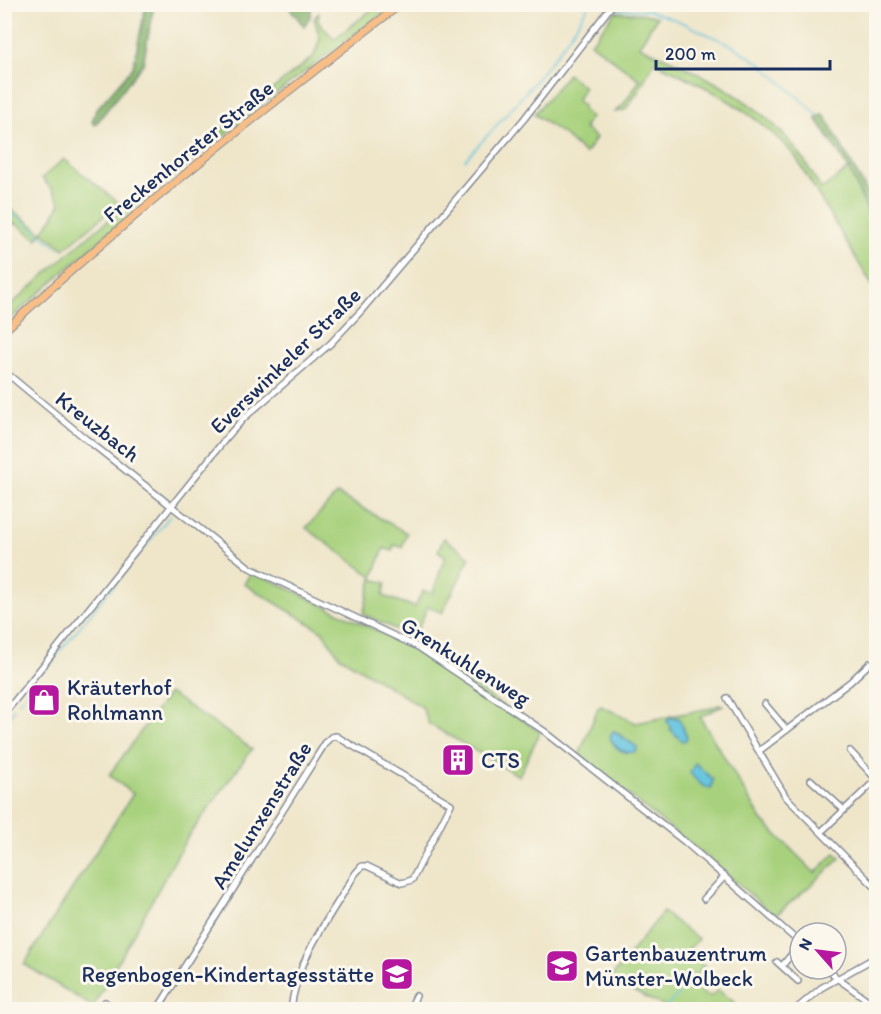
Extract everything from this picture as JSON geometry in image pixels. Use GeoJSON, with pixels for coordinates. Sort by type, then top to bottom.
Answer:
{"type":"FeatureCollection","features":[{"type":"Feature","properties":{"kind":"main road","name":"Freckenhorster Straße"},"geometry":{"type":"LineString","coordinates":[[4,332],[84,261],[269,106],[400,4]]}},
{"type":"Feature","properties":{"kind":"street","name":"Everswinkeler Straße"},"geometry":{"type":"LineString","coordinates":[[4,714],[244,418],[330,344],[362,310],[524,119],[613,4]]}},
{"type":"Feature","properties":{"kind":"street","name":"Kreuzbach"},"geometry":{"type":"LineString","coordinates":[[4,371],[171,506]]}},
{"type":"Feature","properties":{"kind":"street","name":"Grenkuhlenweg"},"geometry":{"type":"LineString","coordinates":[[171,506],[250,568],[418,647],[480,687],[574,753],[725,876],[788,933]]}},
{"type":"Feature","properties":{"kind":"street"},"geometry":{"type":"LineString","coordinates":[[759,752],[850,682],[870,663]]}},
{"type":"Feature","properties":{"kind":"street"},"geometry":{"type":"LineString","coordinates":[[727,698],[786,797],[876,888]]}},
{"type":"Feature","properties":{"kind":"street"},"geometry":{"type":"LineString","coordinates":[[765,704],[787,730]]}},
{"type":"Feature","properties":{"kind":"street","name":"Amelunxenstraße"},"geometry":{"type":"LineString","coordinates":[[157,1010],[326,741],[336,736],[451,804],[412,880],[402,883],[367,866],[362,866],[355,874],[303,962],[293,989],[291,1010]]}},
{"type":"Feature","properties":{"kind":"street"},"geometry":{"type":"LineString","coordinates":[[821,832],[876,780],[850,752]]}},
{"type":"Feature","properties":{"kind":"street"},"geometry":{"type":"LineString","coordinates":[[811,780],[844,810]]}},
{"type":"Feature","properties":{"kind":"street"},"geometry":{"type":"LineString","coordinates":[[704,899],[725,876]]}},
{"type":"Feature","properties":{"kind":"street","name":"Grenkuhlenweg"},"geometry":{"type":"LineString","coordinates":[[788,956],[780,964],[788,972]]}},
{"type":"Feature","properties":{"kind":"street"},"geometry":{"type":"LineString","coordinates":[[848,973],[876,957]]}},
{"type":"Feature","properties":{"kind":"street"},"geometry":{"type":"LineString","coordinates":[[795,1010],[821,988],[834,981]]}},
{"type":"Feature","properties":{"kind":"street"},"geometry":{"type":"LineString","coordinates":[[841,981],[876,1006]]}},
{"type":"Feature","properties":{"kind":"street"},"geometry":{"type":"LineString","coordinates":[[409,1010],[416,996]]}},
{"type":"Feature","properties":{"kind":"street"},"geometry":{"type":"LineString","coordinates":[[105,1002],[117,1010]]}},
{"type":"Feature","properties":{"kind":"green space"},"geometry":{"type":"Polygon","coordinates":[[[379,4],[393,5],[181,170],[5,323],[5,310],[85,239],[314,56],[320,38],[314,18],[319,13],[318,21],[334,39],[379,4]]]}},
{"type":"Feature","properties":{"kind":"green space"},"geometry":{"type":"Polygon","coordinates":[[[146,5],[154,5],[143,64],[95,125],[92,122],[96,110],[133,67],[146,5]]]}},
{"type":"Feature","properties":{"kind":"green space"},"geometry":{"type":"Polygon","coordinates":[[[287,5],[312,5],[310,17],[304,26],[287,5]]]}},
{"type":"Feature","properties":{"kind":"green space"},"geometry":{"type":"Polygon","coordinates":[[[615,12],[657,17],[639,46],[705,77],[747,102],[783,134],[802,157],[821,189],[849,169],[876,231],[876,292],[795,156],[780,140],[747,113],[693,81],[654,62],[638,92],[625,110],[615,112],[623,105],[640,80],[591,43],[615,12]]]}},
{"type":"Feature","properties":{"kind":"green space"},"geometry":{"type":"Polygon","coordinates":[[[568,74],[584,87],[577,99],[583,105],[583,110],[591,117],[584,128],[596,138],[585,154],[564,135],[534,114],[568,74]]]}},
{"type":"Feature","properties":{"kind":"green space"},"geometry":{"type":"Polygon","coordinates":[[[824,114],[876,208],[876,231],[849,169],[816,118],[824,114]]]}},
{"type":"Feature","properties":{"kind":"green space"},"geometry":{"type":"Polygon","coordinates":[[[64,159],[119,203],[64,249],[42,232],[60,203],[42,178],[64,159]]]}},
{"type":"Feature","properties":{"kind":"green space"},"geometry":{"type":"Polygon","coordinates":[[[12,210],[42,232],[37,239],[15,223],[5,231],[5,217],[12,210]]]}},
{"type":"Feature","properties":{"kind":"green space"},"geometry":{"type":"Polygon","coordinates":[[[337,494],[407,533],[402,547],[394,545],[392,551],[384,548],[373,577],[306,528],[337,494]]]}},
{"type":"Feature","properties":{"kind":"green space"},"geometry":{"type":"Polygon","coordinates":[[[444,538],[470,557],[442,613],[428,606],[414,638],[363,614],[372,579],[386,583],[383,596],[415,607],[423,591],[433,593],[445,556],[438,551],[444,538]]]}},
{"type":"Feature","properties":{"kind":"green space"},"geometry":{"type":"Polygon","coordinates":[[[252,571],[415,649],[477,688],[540,732],[519,776],[429,724],[422,707],[339,656],[322,631],[244,584],[252,571]]]}},
{"type":"Feature","properties":{"kind":"green space"},"geometry":{"type":"Polygon","coordinates":[[[169,693],[252,749],[187,838],[93,1007],[24,964],[133,794],[109,775],[169,693]]]}},
{"type":"Feature","properties":{"kind":"green space"},"geometry":{"type":"Polygon","coordinates":[[[724,705],[700,717],[762,820],[815,873],[835,853],[840,858],[775,916],[715,864],[579,755],[598,708],[601,706],[636,723],[724,705]],[[615,731],[611,740],[619,748],[628,752],[636,752],[637,747],[615,731]]]}},
{"type":"Feature","properties":{"kind":"green space"},"geometry":{"type":"Polygon","coordinates":[[[663,912],[698,939],[687,951],[704,966],[690,982],[705,995],[711,996],[718,990],[735,1003],[731,1009],[670,1009],[609,980],[663,912]]]}},
{"type":"Feature","properties":{"kind":"water"},"geometry":{"type":"Polygon","coordinates":[[[679,718],[687,737],[686,740],[682,741],[670,729],[667,719],[679,718]]]}},
{"type":"Feature","properties":{"kind":"water"},"geometry":{"type":"Polygon","coordinates":[[[613,731],[637,747],[636,752],[623,751],[617,747],[610,736],[613,731]]]}},
{"type":"Feature","properties":{"kind":"water"},"geometry":{"type":"Polygon","coordinates":[[[695,763],[713,780],[711,788],[702,785],[690,773],[695,763]]]}},
{"type":"Feature","properties":{"kind":"waterway"},"geometry":{"type":"LineString","coordinates":[[465,160],[547,67],[589,5]]}},
{"type":"Feature","properties":{"kind":"waterway"},"geometry":{"type":"LineString","coordinates":[[616,9],[648,10],[681,22],[733,46],[761,64],[819,116]]}},
{"type":"Feature","properties":{"kind":"waterway"},"geometry":{"type":"LineString","coordinates":[[4,223],[14,215],[59,249]]}},
{"type":"Feature","properties":{"kind":"waterway"},"geometry":{"type":"LineString","coordinates":[[43,672],[170,516]]}},
{"type":"Feature","properties":{"kind":"waterway"},"geometry":{"type":"LineString","coordinates":[[19,702],[36,681]]}},
{"type":"Feature","properties":{"kind":"waterway"},"geometry":{"type":"LineString","coordinates":[[4,723],[14,709]]}},
{"type":"Feature","properties":{"kind":"waterway"},"geometry":{"type":"LineString","coordinates":[[663,1010],[679,994]]}},
{"type":"Feature","properties":{"kind":"place","name":"Kräuterhof Rohlmann"},"geometry":{"type":"Point","coordinates":[44,700]}},
{"type":"Feature","properties":{"kind":"place","name":"CTS"},"geometry":{"type":"Point","coordinates":[458,760]}},
{"type":"Feature","properties":{"kind":"place","name":"Gartenbauzentrum Münster-Wolbeck"},"geometry":{"type":"Point","coordinates":[562,966]}},
{"type":"Feature","properties":{"kind":"place","name":"Regenbogen-Kindertagesstätte"},"geometry":{"type":"Point","coordinates":[397,974]}}]}
